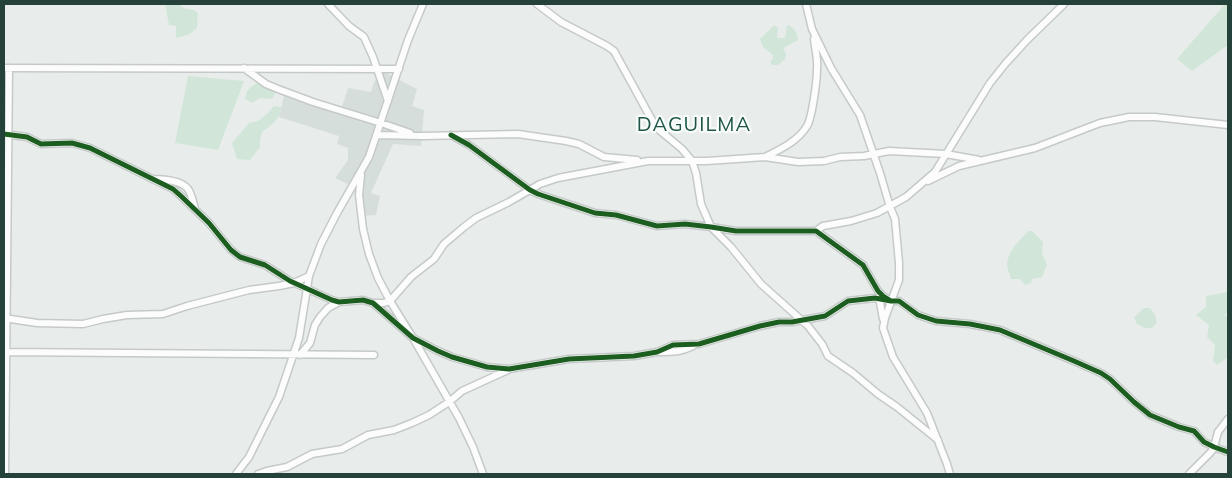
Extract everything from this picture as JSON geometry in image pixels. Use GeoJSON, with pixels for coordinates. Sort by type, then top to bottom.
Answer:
{"type":"FeatureCollection","features":[{"type":"Feature","properties":{"kind":"street"},"geometry":{"type":"LineString","coordinates":[[328,4],[348,26],[364,37],[388,102]]}},
{"type":"Feature","properties":{"kind":"street"},"geometry":{"type":"LineString","coordinates":[[298,354],[309,276],[321,244],[369,158],[408,40],[423,4]]}},
{"type":"Feature","properties":{"kind":"street"},"geometry":{"type":"LineString","coordinates":[[537,4],[561,22],[614,51],[653,122],[692,161],[701,204],[711,227],[731,247],[763,286],[802,320],[822,344],[828,356],[853,373],[938,440]]}},
{"type":"Feature","properties":{"kind":"street"},"geometry":{"type":"LineString","coordinates":[[766,156],[787,146],[801,134],[811,117],[818,69],[806,4]]}},
{"type":"Feature","properties":{"kind":"street"},"geometry":{"type":"LineString","coordinates":[[816,231],[823,226],[851,221],[878,213],[906,197],[920,186],[935,172],[990,82],[1022,46],[1064,4]]}},
{"type":"Feature","properties":{"kind":"street"},"geometry":{"type":"LineString","coordinates":[[812,29],[830,68],[860,115],[895,219],[899,280],[883,328],[893,357],[927,414],[950,474]]}},
{"type":"Feature","properties":{"kind":"street"},"geometry":{"type":"LineString","coordinates":[[5,474],[6,68],[399,69]]}},
{"type":"Feature","properties":{"kind":"street"},"geometry":{"type":"LineString","coordinates":[[244,68],[266,84],[278,89],[416,136]]}},
{"type":"Feature","properties":{"kind":"street"},"geometry":{"type":"LineString","coordinates":[[920,186],[959,166],[1035,148],[1100,123],[1129,117],[1155,117],[1228,125]]}},
{"type":"Feature","properties":{"kind":"street"},"geometry":{"type":"LineString","coordinates":[[6,134],[27,138],[40,144],[72,143],[90,148],[173,189],[209,223],[240,258],[266,265],[294,283],[339,302]]}},
{"type":"Feature","properties":{"kind":"street"},"geometry":{"type":"LineString","coordinates":[[377,135],[518,134],[579,144],[604,157],[619,160],[715,161],[766,156],[798,162],[824,161],[840,157],[864,156],[889,151],[946,154],[979,160]]}},
{"type":"Feature","properties":{"kind":"street"},"geometry":{"type":"LineString","coordinates":[[451,135],[469,145],[530,190],[595,213],[616,215],[657,226],[685,224],[736,231],[816,231],[863,265],[876,287],[883,296],[891,301]]}},
{"type":"Feature","properties":{"kind":"street"},"geometry":{"type":"LineString","coordinates":[[236,474],[249,457],[264,429],[279,397],[290,366],[298,354],[310,343],[315,325],[328,308],[339,302],[363,300],[373,303],[384,303],[390,300],[411,277],[434,259],[444,244],[464,227],[476,218],[510,202],[540,184],[558,178],[648,161]]}},
{"type":"Feature","properties":{"kind":"street"},"geometry":{"type":"LineString","coordinates":[[361,172],[359,195],[363,229],[369,254],[378,278],[449,402],[473,447],[483,474]]}},
{"type":"Feature","properties":{"kind":"street"},"geometry":{"type":"LineString","coordinates":[[151,179],[168,178],[186,187],[195,210]]}},
{"type":"Feature","properties":{"kind":"street"},"geometry":{"type":"LineString","coordinates":[[5,318],[37,323],[84,324],[127,315],[163,314],[249,290],[294,283],[309,276]]}},
{"type":"Feature","properties":{"kind":"street"},"geometry":{"type":"LineString","coordinates":[[876,287],[884,323]]}},
{"type":"Feature","properties":{"kind":"street"},"geometry":{"type":"LineString","coordinates":[[373,303],[413,338],[438,351],[487,367],[509,369],[569,359],[634,356],[657,352],[673,346],[699,344],[760,326],[825,316],[848,302],[875,298],[900,302],[918,315],[936,321],[970,324],[1000,330],[1101,373],[1150,415],[1194,431],[1204,442],[1228,452]]}},
{"type":"Feature","properties":{"kind":"street"},"geometry":{"type":"LineString","coordinates":[[5,352],[374,354]]}},
{"type":"Feature","properties":{"kind":"street"},"geometry":{"type":"LineString","coordinates":[[258,474],[287,467],[312,454],[342,449],[368,435],[394,430],[412,423],[430,415],[462,391],[509,369]]}},
{"type":"Feature","properties":{"kind":"street"},"geometry":{"type":"LineString","coordinates":[[1189,474],[1214,447],[1218,432],[1228,419]]}},
{"type":"Feature","properties":{"kind":"shaded area"},"geometry":{"type":"Polygon","coordinates":[[[382,71],[417,89],[412,106],[424,110],[421,146],[393,144],[371,193],[380,196],[376,215],[361,216],[359,189],[335,178],[348,160],[348,148],[337,144],[339,136],[279,117],[285,91],[341,110],[348,88],[371,92],[374,82],[382,71]]]}},
{"type":"Feature","properties":{"kind":"green space"},"geometry":{"type":"Polygon","coordinates":[[[165,4],[180,4],[183,8],[194,10],[198,13],[197,28],[190,34],[176,38],[176,26],[169,25],[165,4]]]}},
{"type":"Feature","properties":{"kind":"green space"},"geometry":{"type":"Polygon","coordinates":[[[1225,4],[1228,4],[1228,45],[1192,71],[1177,59],[1225,4]]]}},
{"type":"Feature","properties":{"kind":"green space"},"geometry":{"type":"Polygon","coordinates":[[[774,25],[778,28],[777,38],[785,38],[787,25],[795,31],[798,40],[783,48],[786,54],[785,59],[778,65],[772,65],[770,62],[773,55],[763,47],[760,39],[774,25]]]}},
{"type":"Feature","properties":{"kind":"green space"},"geometry":{"type":"Polygon","coordinates":[[[188,76],[244,81],[218,150],[175,143],[188,76]]]}},
{"type":"Feature","properties":{"kind":"green space"},"geometry":{"type":"Polygon","coordinates":[[[257,83],[266,84],[278,89],[272,99],[260,98],[252,103],[245,99],[249,89],[257,83]]]}},
{"type":"Feature","properties":{"kind":"green space"},"geometry":{"type":"Polygon","coordinates":[[[274,106],[282,107],[275,122],[262,132],[260,147],[250,160],[237,159],[232,143],[249,123],[258,121],[274,106]]]}},
{"type":"Feature","properties":{"kind":"green space"},"geometry":{"type":"Polygon","coordinates":[[[1028,231],[1032,231],[1043,242],[1042,253],[1047,265],[1042,277],[1032,279],[1031,283],[1025,285],[1020,279],[1011,279],[1007,264],[1012,250],[1028,231]]]}},
{"type":"Feature","properties":{"kind":"green space"},"geometry":{"type":"Polygon","coordinates":[[[1228,292],[1228,311],[1225,315],[1228,318],[1228,357],[1217,365],[1213,361],[1215,345],[1207,337],[1209,325],[1196,315],[1206,307],[1206,296],[1228,292]]]}},
{"type":"Feature","properties":{"kind":"green space"},"geometry":{"type":"Polygon","coordinates":[[[1144,308],[1150,308],[1155,315],[1157,323],[1152,328],[1145,328],[1137,324],[1134,317],[1144,308]]]}},
{"type":"Feature","properties":{"kind":"cycle path"},"geometry":{"type":"LineString","coordinates":[[4,134],[27,137],[41,144],[72,143],[90,148],[173,189],[209,223],[231,250],[240,257],[265,265],[290,281],[332,300],[339,302],[363,300],[373,303],[413,338],[452,357],[487,367],[509,369],[569,359],[634,356],[657,352],[673,345],[699,344],[779,322],[792,322],[825,316],[848,301],[875,298],[891,301]]}},
{"type":"Feature","properties":{"kind":"cycle path"},"geometry":{"type":"LineString","coordinates":[[451,135],[469,145],[530,190],[595,213],[616,215],[657,226],[685,224],[736,231],[816,231],[863,265],[878,291],[891,301],[899,301],[918,315],[936,321],[970,324],[1000,330],[1101,373],[1150,415],[1194,431],[1204,442],[1228,452]]}},
{"type":"Feature","properties":{"kind":"district","name":"DAGUILMA"},"geometry":{"type":"Point","coordinates":[694,125]}}]}
